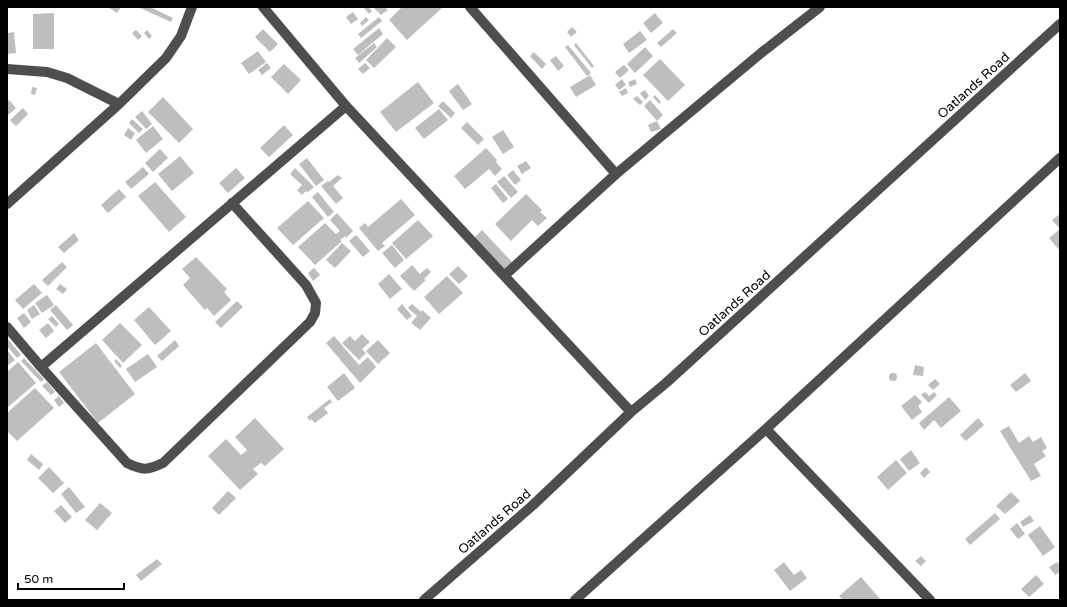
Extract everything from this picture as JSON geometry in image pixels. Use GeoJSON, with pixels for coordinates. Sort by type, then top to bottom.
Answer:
{"type":"FeatureCollection","features":[{"type":"Feature","properties":{"kind":"street"},"geometry":{"type":"LineString","coordinates":[[7,204],[119,104],[166,58],[181,36],[192,7]]}},
{"type":"Feature","properties":{"kind":"street"},"geometry":{"type":"LineString","coordinates":[[263,7],[346,106],[631,412]]}},
{"type":"Feature","properties":{"kind":"street"},"geometry":{"type":"LineString","coordinates":[[470,7],[616,174]]}},
{"type":"Feature","properties":{"kind":"street"},"geometry":{"type":"LineString","coordinates":[[505,275],[616,174],[761,53],[820,7]]}},
{"type":"Feature","properties":{"kind":"street","name":"Oatlands Road"},"geometry":{"type":"LineString","coordinates":[[424,600],[533,505],[631,412],[666,383],[1060,24]]}},
{"type":"Feature","properties":{"kind":"street"},"geometry":{"type":"LineString","coordinates":[[7,69],[47,72],[67,78],[119,104]]}},
{"type":"Feature","properties":{"kind":"street"},"geometry":{"type":"LineString","coordinates":[[41,367],[346,106]]}},
{"type":"Feature","properties":{"kind":"street"},"geometry":{"type":"LineString","coordinates":[[575,600],[766,429],[1060,158]]}},
{"type":"Feature","properties":{"kind":"street"},"geometry":{"type":"LineString","coordinates":[[7,327],[127,463],[138,469],[150,469],[163,463],[310,322],[315,313],[316,303],[306,285],[232,202]]}},
{"type":"Feature","properties":{"kind":"street"},"geometry":{"type":"LineString","coordinates":[[766,429],[930,600]]}},
{"type":"Feature","properties":{"kind":"building"},"geometry":{"type":"Polygon","coordinates":[[[108,7],[121,7],[117,13],[108,7]]]}},
{"type":"Feature","properties":{"kind":"building"},"geometry":{"type":"Polygon","coordinates":[[[138,7],[150,7],[173,18],[171,22],[138,7]]]}},
{"type":"Feature","properties":{"kind":"building"},"geometry":{"type":"Polygon","coordinates":[[[368,7],[372,11],[369,14],[364,8],[368,7]]]}},
{"type":"Feature","properties":{"kind":"building"},"geometry":{"type":"Polygon","coordinates":[[[373,7],[385,7],[388,10],[381,15],[373,7]]]}},
{"type":"Feature","properties":{"kind":"building"},"geometry":{"type":"Polygon","coordinates":[[[402,7],[443,7],[407,40],[389,20],[402,7]]]}},
{"type":"Feature","properties":{"kind":"building"},"geometry":{"type":"Polygon","coordinates":[[[353,12],[358,19],[351,24],[346,17],[353,12]]]}},
{"type":"Feature","properties":{"kind":"building"},"geometry":{"type":"Polygon","coordinates":[[[54,13],[54,49],[33,49],[33,14],[54,13]]]}},
{"type":"Feature","properties":{"kind":"building"},"geometry":{"type":"Polygon","coordinates":[[[655,13],[663,23],[651,33],[643,23],[655,13]]]}},
{"type":"Feature","properties":{"kind":"building"},"geometry":{"type":"Polygon","coordinates":[[[366,17],[369,20],[362,26],[360,23],[366,17]]]}},
{"type":"Feature","properties":{"kind":"building"},"geometry":{"type":"Polygon","coordinates":[[[379,17],[382,21],[361,38],[358,34],[379,17]]]}},
{"type":"Feature","properties":{"kind":"building"},"geometry":{"type":"Polygon","coordinates":[[[572,27],[577,32],[571,37],[567,32],[572,27]]]}},
{"type":"Feature","properties":{"kind":"building"},"geometry":{"type":"Polygon","coordinates":[[[379,28],[383,34],[358,55],[353,49],[379,28]]]}},
{"type":"Feature","properties":{"kind":"building"},"geometry":{"type":"Polygon","coordinates":[[[263,29],[278,44],[270,52],[255,37],[263,29]]]}},
{"type":"Feature","properties":{"kind":"building"},"geometry":{"type":"Polygon","coordinates":[[[673,29],[677,33],[661,47],[657,43],[673,29]]]}},
{"type":"Feature","properties":{"kind":"building"},"geometry":{"type":"Polygon","coordinates":[[[136,30],[142,36],[138,40],[132,33],[136,30]]]}},
{"type":"Feature","properties":{"kind":"building"},"geometry":{"type":"Polygon","coordinates":[[[147,30],[152,36],[149,39],[144,33],[147,30]]]}},
{"type":"Feature","properties":{"kind":"building"},"geometry":{"type":"Polygon","coordinates":[[[640,31],[647,40],[629,53],[623,44],[640,31]]]}},
{"type":"Feature","properties":{"kind":"building"},"geometry":{"type":"Polygon","coordinates":[[[14,32],[16,53],[8,54],[7,33],[14,32]]]}},
{"type":"Feature","properties":{"kind":"building"},"geometry":{"type":"Polygon","coordinates":[[[387,38],[396,47],[374,68],[366,60],[387,38]]]}},
{"type":"Feature","properties":{"kind":"building"},"geometry":{"type":"Polygon","coordinates":[[[374,43],[377,47],[359,63],[355,58],[374,43]]]}},
{"type":"Feature","properties":{"kind":"building"},"geometry":{"type":"Polygon","coordinates":[[[576,43],[594,66],[592,68],[574,45],[576,43]]]}},
{"type":"Feature","properties":{"kind":"building"},"geometry":{"type":"Polygon","coordinates":[[[568,45],[591,73],[587,76],[565,47],[568,45]]]}},
{"type":"Feature","properties":{"kind":"building"},"geometry":{"type":"Polygon","coordinates":[[[645,47],[653,56],[635,73],[627,64],[645,47]]]}},
{"type":"Feature","properties":{"kind":"building"},"geometry":{"type":"Polygon","coordinates":[[[258,51],[266,62],[249,74],[241,63],[258,51]]]}},
{"type":"Feature","properties":{"kind":"building"},"geometry":{"type":"Polygon","coordinates":[[[534,52],[546,64],[542,69],[530,56],[534,52]]]}},
{"type":"Feature","properties":{"kind":"building"},"geometry":{"type":"Polygon","coordinates":[[[556,56],[564,66],[558,71],[550,60],[556,56]]]}},
{"type":"Feature","properties":{"kind":"building"},"geometry":{"type":"Polygon","coordinates":[[[660,59],[685,85],[668,101],[643,75],[660,59]]]}},
{"type":"Feature","properties":{"kind":"building"},"geometry":{"type":"Polygon","coordinates":[[[267,63],[271,68],[262,75],[258,70],[267,63]]]}},
{"type":"Feature","properties":{"kind":"building"},"geometry":{"type":"Polygon","coordinates":[[[365,63],[370,68],[363,74],[358,69],[365,63]]]}},
{"type":"Feature","properties":{"kind":"building"},"geometry":{"type":"Polygon","coordinates":[[[284,64],[301,80],[288,94],[271,77],[284,64]]]}},
{"type":"Feature","properties":{"kind":"building"},"geometry":{"type":"Polygon","coordinates":[[[624,65],[629,70],[620,78],[615,72],[624,65]]]}},
{"type":"Feature","properties":{"kind":"building"},"geometry":{"type":"Polygon","coordinates":[[[590,75],[596,85],[576,97],[570,87],[590,75]]]}},
{"type":"Feature","properties":{"kind":"building"},"geometry":{"type":"Polygon","coordinates":[[[622,79],[626,85],[619,90],[615,85],[622,79]]]}},
{"type":"Feature","properties":{"kind":"building"},"geometry":{"type":"Polygon","coordinates":[[[635,79],[637,84],[630,87],[628,82],[635,79]]]}},
{"type":"Feature","properties":{"kind":"building"},"geometry":{"type":"Polygon","coordinates":[[[418,82],[434,103],[396,132],[380,112],[418,82]]]}},
{"type":"Feature","properties":{"kind":"building"},"geometry":{"type":"Polygon","coordinates":[[[458,84],[472,104],[463,110],[449,91],[458,84]]]}},
{"type":"Feature","properties":{"kind":"building"},"geometry":{"type":"Polygon","coordinates":[[[32,87],[37,88],[35,95],[31,94],[32,87]]]}},
{"type":"Feature","properties":{"kind":"building"},"geometry":{"type":"Polygon","coordinates":[[[626,88],[628,93],[622,96],[619,92],[626,88]]]}},
{"type":"Feature","properties":{"kind":"building"},"geometry":{"type":"Polygon","coordinates":[[[645,90],[649,96],[645,100],[640,93],[645,90]]]}},
{"type":"Feature","properties":{"kind":"building"},"geometry":{"type":"Polygon","coordinates":[[[655,95],[661,102],[659,104],[653,97],[655,95]]]}},
{"type":"Feature","properties":{"kind":"building"},"geometry":{"type":"Polygon","coordinates":[[[637,96],[643,102],[640,105],[633,99],[637,96]]]}},
{"type":"Feature","properties":{"kind":"building"},"geometry":{"type":"Polygon","coordinates":[[[163,97],[193,129],[179,143],[148,112],[163,97]]]}},
{"type":"Feature","properties":{"kind":"building"},"geometry":{"type":"Polygon","coordinates":[[[9,100],[16,108],[7,116],[7,102],[9,100]]]}},
{"type":"Feature","properties":{"kind":"building"},"geometry":{"type":"Polygon","coordinates":[[[650,100],[663,115],[657,121],[644,106],[650,100]]]}},
{"type":"Feature","properties":{"kind":"building"},"geometry":{"type":"Polygon","coordinates":[[[443,101],[455,113],[451,118],[438,106],[443,101]]]}},
{"type":"Feature","properties":{"kind":"building"},"geometry":{"type":"Polygon","coordinates":[[[23,108],[28,114],[16,126],[10,120],[23,108]]]}},
{"type":"Feature","properties":{"kind":"building"},"geometry":{"type":"Polygon","coordinates":[[[439,109],[448,120],[424,139],[415,128],[439,109]]]}},
{"type":"Feature","properties":{"kind":"building"},"geometry":{"type":"Polygon","coordinates":[[[142,111],[152,124],[146,129],[135,117],[142,111]]]}},
{"type":"Feature","properties":{"kind":"building"},"geometry":{"type":"Polygon","coordinates":[[[132,119],[143,129],[139,133],[129,123],[132,119]]]}},
{"type":"Feature","properties":{"kind":"building"},"geometry":{"type":"Polygon","coordinates":[[[657,121],[661,129],[651,132],[648,125],[657,121]]]}},
{"type":"Feature","properties":{"kind":"building"},"geometry":{"type":"Polygon","coordinates":[[[467,122],[484,139],[478,145],[461,128],[467,122]]]}},
{"type":"Feature","properties":{"kind":"building"},"geometry":{"type":"Polygon","coordinates":[[[284,125],[293,135],[269,157],[260,148],[284,125]]]}},
{"type":"Feature","properties":{"kind":"building"},"geometry":{"type":"Polygon","coordinates":[[[153,126],[163,139],[146,153],[136,140],[153,126]]]}},
{"type":"Feature","properties":{"kind":"building"},"geometry":{"type":"Polygon","coordinates":[[[128,128],[135,133],[131,140],[124,135],[128,128]]]}},
{"type":"Feature","properties":{"kind":"building"},"geometry":{"type":"Polygon","coordinates":[[[503,130],[514,147],[503,154],[492,137],[503,130]]]}},
{"type":"Feature","properties":{"kind":"building"},"geometry":{"type":"Polygon","coordinates":[[[486,148],[497,160],[496,162],[502,169],[495,176],[489,169],[465,189],[454,176],[486,148]]]}},
{"type":"Feature","properties":{"kind":"building"},"geometry":{"type":"Polygon","coordinates":[[[160,149],[168,158],[153,172],[145,163],[160,149]]]}},
{"type":"Feature","properties":{"kind":"building"},"geometry":{"type":"Polygon","coordinates":[[[180,156],[194,173],[172,191],[158,174],[180,156]]]}},
{"type":"Feature","properties":{"kind":"building"},"geometry":{"type":"Polygon","coordinates":[[[307,158],[324,180],[316,186],[299,164],[307,158]]]}},
{"type":"Feature","properties":{"kind":"building"},"geometry":{"type":"Polygon","coordinates":[[[526,161],[531,168],[522,174],[517,166],[526,161]]]}},
{"type":"Feature","properties":{"kind":"building"},"geometry":{"type":"Polygon","coordinates":[[[143,167],[149,174],[131,189],[125,182],[143,167]]]}},
{"type":"Feature","properties":{"kind":"building"},"geometry":{"type":"Polygon","coordinates":[[[236,168],[245,178],[228,193],[219,183],[236,168]]]}},
{"type":"Feature","properties":{"kind":"building"},"geometry":{"type":"Polygon","coordinates":[[[295,168],[314,187],[302,195],[297,190],[302,185],[290,174],[295,168]]]}},
{"type":"Feature","properties":{"kind":"building"},"geometry":{"type":"Polygon","coordinates":[[[513,170],[521,180],[515,185],[507,175],[513,170]]]}},
{"type":"Feature","properties":{"kind":"building"},"geometry":{"type":"Polygon","coordinates":[[[338,175],[342,178],[333,186],[343,198],[336,204],[321,186],[338,175]]]}},
{"type":"Feature","properties":{"kind":"building"},"geometry":{"type":"Polygon","coordinates":[[[504,176],[518,192],[511,198],[497,182],[504,176]]]}},
{"type":"Feature","properties":{"kind":"building"},"geometry":{"type":"Polygon","coordinates":[[[155,182],[186,217],[169,232],[138,196],[155,182]]]}},
{"type":"Feature","properties":{"kind":"building"},"geometry":{"type":"Polygon","coordinates":[[[496,184],[508,199],[503,203],[491,188],[496,184]]]}},
{"type":"Feature","properties":{"kind":"building"},"geometry":{"type":"Polygon","coordinates":[[[119,189],[126,197],[108,213],[101,205],[119,189]]]}},
{"type":"Feature","properties":{"kind":"building"},"geometry":{"type":"Polygon","coordinates":[[[318,192],[334,212],[328,217],[312,197],[318,192]]]}},
{"type":"Feature","properties":{"kind":"building"},"geometry":{"type":"Polygon","coordinates":[[[526,194],[542,210],[540,212],[547,218],[538,226],[532,220],[511,241],[495,224],[526,194]]]}},
{"type":"Feature","properties":{"kind":"building"},"geometry":{"type":"Polygon","coordinates":[[[401,199],[415,215],[382,243],[385,246],[378,251],[359,228],[365,223],[368,227],[401,199]]]}},
{"type":"Feature","properties":{"kind":"building"},"geometry":{"type":"Polygon","coordinates":[[[308,201],[324,218],[293,245],[277,228],[308,201]]]}},
{"type":"Feature","properties":{"kind":"building"},"geometry":{"type":"Polygon","coordinates":[[[337,213],[353,231],[346,238],[345,236],[340,240],[342,241],[315,265],[298,247],[325,223],[336,234],[340,231],[330,220],[337,213]]]}},
{"type":"Feature","properties":{"kind":"building"},"geometry":{"type":"Polygon","coordinates":[[[1060,214],[1060,229],[1052,220],[1060,214]]]}},
{"type":"Feature","properties":{"kind":"building"},"geometry":{"type":"Polygon","coordinates":[[[418,220],[433,236],[406,259],[392,243],[418,220]]]}},
{"type":"Feature","properties":{"kind":"building"},"geometry":{"type":"Polygon","coordinates":[[[1060,229],[1060,251],[1049,238],[1060,229]]]}},
{"type":"Feature","properties":{"kind":"building"},"geometry":{"type":"Polygon","coordinates":[[[482,230],[512,262],[502,271],[473,239],[482,230]]]}},
{"type":"Feature","properties":{"kind":"building"},"geometry":{"type":"Polygon","coordinates":[[[74,233],[79,240],[64,253],[58,247],[74,233]]]}},
{"type":"Feature","properties":{"kind":"building"},"geometry":{"type":"Polygon","coordinates":[[[356,235],[370,251],[363,257],[349,241],[356,235]]]}},
{"type":"Feature","properties":{"kind":"building"},"geometry":{"type":"Polygon","coordinates":[[[342,243],[351,251],[335,268],[326,260],[342,243]]]}},
{"type":"Feature","properties":{"kind":"building"},"geometry":{"type":"Polygon","coordinates":[[[392,245],[404,260],[395,268],[382,253],[392,245]]]}},
{"type":"Feature","properties":{"kind":"building"},"geometry":{"type":"Polygon","coordinates":[[[196,257],[227,289],[224,292],[231,300],[214,316],[207,308],[205,310],[183,285],[190,278],[182,269],[196,257]]]}},
{"type":"Feature","properties":{"kind":"building"},"geometry":{"type":"Polygon","coordinates":[[[62,262],[67,267],[48,286],[42,280],[62,262]]]}},
{"type":"Feature","properties":{"kind":"building"},"geometry":{"type":"Polygon","coordinates":[[[412,265],[420,274],[427,268],[431,272],[424,279],[426,280],[414,291],[400,276],[412,265]]]}},
{"type":"Feature","properties":{"kind":"building"},"geometry":{"type":"Polygon","coordinates":[[[458,266],[468,276],[459,284],[449,274],[458,266]]]}},
{"type":"Feature","properties":{"kind":"building"},"geometry":{"type":"Polygon","coordinates":[[[314,268],[320,275],[313,281],[308,273],[314,268]]]}},
{"type":"Feature","properties":{"kind":"building"},"geometry":{"type":"Polygon","coordinates":[[[389,274],[402,289],[390,299],[378,284],[389,274]]]}},
{"type":"Feature","properties":{"kind":"building"},"geometry":{"type":"Polygon","coordinates":[[[447,276],[463,293],[439,314],[424,297],[447,276]]]}},
{"type":"Feature","properties":{"kind":"building"},"geometry":{"type":"Polygon","coordinates":[[[34,284],[42,293],[23,309],[15,300],[34,284]]]}},
{"type":"Feature","properties":{"kind":"building"},"geometry":{"type":"Polygon","coordinates":[[[60,284],[67,289],[63,294],[56,289],[60,284]]]}},
{"type":"Feature","properties":{"kind":"building"},"geometry":{"type":"Polygon","coordinates":[[[47,295],[54,305],[42,313],[35,303],[47,295]]]}},
{"type":"Feature","properties":{"kind":"building"},"geometry":{"type":"Polygon","coordinates":[[[237,301],[243,307],[221,328],[215,322],[237,301]]]}},
{"type":"Feature","properties":{"kind":"building"},"geometry":{"type":"Polygon","coordinates":[[[402,304],[412,316],[407,320],[397,309],[402,304]]]}},
{"type":"Feature","properties":{"kind":"building"},"geometry":{"type":"Polygon","coordinates":[[[412,304],[431,318],[420,330],[411,323],[417,316],[408,308],[412,304]]]}},
{"type":"Feature","properties":{"kind":"building"},"geometry":{"type":"Polygon","coordinates":[[[34,305],[40,314],[32,319],[27,310],[34,305]]]}},
{"type":"Feature","properties":{"kind":"building"},"geometry":{"type":"Polygon","coordinates":[[[56,305],[73,325],[67,330],[50,310],[56,305]]]}},
{"type":"Feature","properties":{"kind":"building"},"geometry":{"type":"Polygon","coordinates":[[[149,307],[171,331],[155,345],[134,320],[149,307]]]}},
{"type":"Feature","properties":{"kind":"building"},"geometry":{"type":"Polygon","coordinates":[[[24,313],[31,322],[24,328],[17,318],[24,313]]]}},
{"type":"Feature","properties":{"kind":"building"},"geometry":{"type":"Polygon","coordinates":[[[52,316],[59,324],[56,327],[48,319],[52,316]]]}},
{"type":"Feature","properties":{"kind":"building"},"geometry":{"type":"Polygon","coordinates":[[[48,323],[54,331],[46,338],[39,330],[48,323]]]}},
{"type":"Feature","properties":{"kind":"building"},"geometry":{"type":"Polygon","coordinates":[[[120,323],[142,345],[123,363],[102,340],[120,323]]]}},
{"type":"Feature","properties":{"kind":"building"},"geometry":{"type":"Polygon","coordinates":[[[362,334],[370,342],[362,349],[366,353],[359,360],[342,343],[350,336],[355,341],[362,334]]]}},
{"type":"Feature","properties":{"kind":"building"},"geometry":{"type":"Polygon","coordinates":[[[334,336],[359,365],[368,357],[376,367],[360,383],[326,343],[334,336]]]}},
{"type":"Feature","properties":{"kind":"building"},"geometry":{"type":"Polygon","coordinates":[[[7,338],[21,355],[17,358],[7,346],[7,338]]]}},
{"type":"Feature","properties":{"kind":"building"},"geometry":{"type":"Polygon","coordinates":[[[175,340],[179,346],[162,361],[157,356],[175,340]]]}},
{"type":"Feature","properties":{"kind":"building"},"geometry":{"type":"Polygon","coordinates":[[[378,340],[390,353],[378,364],[366,351],[378,340]]]}},
{"type":"Feature","properties":{"kind":"building"},"geometry":{"type":"Polygon","coordinates":[[[96,343],[135,394],[98,423],[59,372],[96,343]]]}},
{"type":"Feature","properties":{"kind":"building"},"geometry":{"type":"Polygon","coordinates":[[[7,350],[15,360],[7,366],[7,350]]]}},
{"type":"Feature","properties":{"kind":"building"},"geometry":{"type":"Polygon","coordinates":[[[148,354],[157,367],[135,382],[126,369],[148,354]]]}},
{"type":"Feature","properties":{"kind":"building"},"geometry":{"type":"Polygon","coordinates":[[[24,358],[44,379],[41,382],[21,361],[24,358]]]}},
{"type":"Feature","properties":{"kind":"building"},"geometry":{"type":"Polygon","coordinates":[[[116,359],[122,366],[120,368],[114,361],[116,359]]]}},
{"type":"Feature","properties":{"kind":"building"},"geometry":{"type":"Polygon","coordinates":[[[18,362],[36,383],[7,408],[7,372],[18,362]]]}},
{"type":"Feature","properties":{"kind":"building"},"geometry":{"type":"Polygon","coordinates":[[[915,365],[924,367],[923,376],[913,375],[915,365]]]}},
{"type":"Feature","properties":{"kind":"building"},"geometry":{"type":"Polygon","coordinates":[[[344,373],[355,388],[338,401],[327,387],[344,373]]]}},
{"type":"Feature","properties":{"kind":"building"},"geometry":{"type":"Polygon","coordinates":[[[893,373],[896,374],[896,380],[893,381],[890,380],[889,377],[890,374],[893,373]]]}},
{"type":"Feature","properties":{"kind":"building"},"geometry":{"type":"Polygon","coordinates":[[[1025,373],[1031,381],[1016,392],[1010,385],[1025,373]]]}},
{"type":"Feature","properties":{"kind":"building"},"geometry":{"type":"Polygon","coordinates":[[[935,379],[940,384],[933,390],[928,385],[935,379]]]}},
{"type":"Feature","properties":{"kind":"building"},"geometry":{"type":"Polygon","coordinates":[[[47,382],[55,392],[51,395],[42,386],[47,382]]]}},
{"type":"Feature","properties":{"kind":"building"},"geometry":{"type":"Polygon","coordinates":[[[35,388],[54,408],[17,441],[7,431],[7,413],[35,388]]]}},
{"type":"Feature","properties":{"kind":"building"},"geometry":{"type":"Polygon","coordinates":[[[925,392],[929,396],[934,392],[937,395],[929,403],[921,395],[925,392]]]}},
{"type":"Feature","properties":{"kind":"building"},"geometry":{"type":"Polygon","coordinates":[[[915,395],[922,402],[918,406],[922,412],[912,420],[901,406],[915,395]]]}},
{"type":"Feature","properties":{"kind":"building"},"geometry":{"type":"Polygon","coordinates":[[[59,396],[64,403],[59,407],[54,400],[59,396]]]}},
{"type":"Feature","properties":{"kind":"building"},"geometry":{"type":"Polygon","coordinates":[[[949,397],[961,411],[941,428],[934,420],[924,430],[919,423],[949,397]]]}},
{"type":"Feature","properties":{"kind":"building"},"geometry":{"type":"Polygon","coordinates":[[[330,399],[332,402],[324,408],[328,413],[315,423],[311,419],[310,421],[307,417],[330,399]]]}},
{"type":"Feature","properties":{"kind":"building"},"geometry":{"type":"Polygon","coordinates":[[[255,418],[284,449],[265,466],[261,463],[253,469],[258,474],[240,490],[208,456],[226,439],[241,455],[247,450],[235,437],[255,418]]]}},
{"type":"Feature","properties":{"kind":"building"},"geometry":{"type":"Polygon","coordinates":[[[978,418],[984,425],[966,441],[960,435],[978,418]]]}},
{"type":"Feature","properties":{"kind":"building"},"geometry":{"type":"Polygon","coordinates":[[[1009,426],[1019,443],[1029,436],[1033,442],[1041,437],[1047,448],[1042,451],[1046,456],[1034,464],[1041,476],[1031,481],[1000,431],[1009,426]]]}},
{"type":"Feature","properties":{"kind":"building"},"geometry":{"type":"Polygon","coordinates":[[[911,450],[920,463],[909,471],[900,459],[911,450]]]}},
{"type":"Feature","properties":{"kind":"building"},"geometry":{"type":"Polygon","coordinates":[[[31,454],[43,464],[39,470],[27,460],[31,454]]]}},
{"type":"Feature","properties":{"kind":"building"},"geometry":{"type":"Polygon","coordinates":[[[896,460],[907,473],[888,490],[877,477],[896,460]]]}},
{"type":"Feature","properties":{"kind":"building"},"geometry":{"type":"Polygon","coordinates":[[[49,467],[64,483],[53,493],[38,478],[49,467]]]}},
{"type":"Feature","properties":{"kind":"building"},"geometry":{"type":"Polygon","coordinates":[[[926,467],[930,472],[924,478],[920,473],[926,467]]]}},
{"type":"Feature","properties":{"kind":"building"},"geometry":{"type":"Polygon","coordinates":[[[69,487],[85,507],[76,513],[61,494],[69,487]]]}},
{"type":"Feature","properties":{"kind":"building"},"geometry":{"type":"Polygon","coordinates":[[[228,491],[236,498],[219,515],[212,508],[228,491]]]}},
{"type":"Feature","properties":{"kind":"building"},"geometry":{"type":"Polygon","coordinates":[[[1011,492],[1020,501],[1005,514],[996,506],[1011,492]]]}},
{"type":"Feature","properties":{"kind":"building"},"geometry":{"type":"Polygon","coordinates":[[[100,503],[112,513],[97,530],[85,520],[100,503]]]}},
{"type":"Feature","properties":{"kind":"building"},"geometry":{"type":"Polygon","coordinates":[[[61,505],[72,517],[65,523],[54,511],[61,505]]]}},
{"type":"Feature","properties":{"kind":"building"},"geometry":{"type":"Polygon","coordinates":[[[995,513],[1000,519],[970,545],[965,539],[995,513]]]}},
{"type":"Feature","properties":{"kind":"building"},"geometry":{"type":"Polygon","coordinates":[[[1030,515],[1034,521],[1023,527],[1020,522],[1030,515]]]}},
{"type":"Feature","properties":{"kind":"building"},"geometry":{"type":"Polygon","coordinates":[[[1017,523],[1025,534],[1018,539],[1010,529],[1017,523]]]}},
{"type":"Feature","properties":{"kind":"building"},"geometry":{"type":"Polygon","coordinates":[[[1040,526],[1055,547],[1043,556],[1028,535],[1040,526]]]}},
{"type":"Feature","properties":{"kind":"building"},"geometry":{"type":"Polygon","coordinates":[[[921,556],[926,561],[921,566],[915,561],[921,556]]]}},
{"type":"Feature","properties":{"kind":"building"},"geometry":{"type":"Polygon","coordinates":[[[157,559],[162,564],[141,581],[136,575],[157,559]]]}},
{"type":"Feature","properties":{"kind":"building"},"geometry":{"type":"Polygon","coordinates":[[[784,562],[794,575],[801,570],[807,578],[790,591],[774,570],[784,562]]]}},
{"type":"Feature","properties":{"kind":"building"},"geometry":{"type":"Polygon","coordinates":[[[1057,562],[1060,566],[1060,572],[1055,575],[1049,567],[1057,562]]]}},
{"type":"Feature","properties":{"kind":"building"},"geometry":{"type":"Polygon","coordinates":[[[1036,575],[1044,584],[1029,597],[1021,589],[1036,575]]]}},
{"type":"Feature","properties":{"kind":"building"},"geometry":{"type":"Polygon","coordinates":[[[861,577],[881,600],[843,600],[839,596],[861,577]]]}}]}
